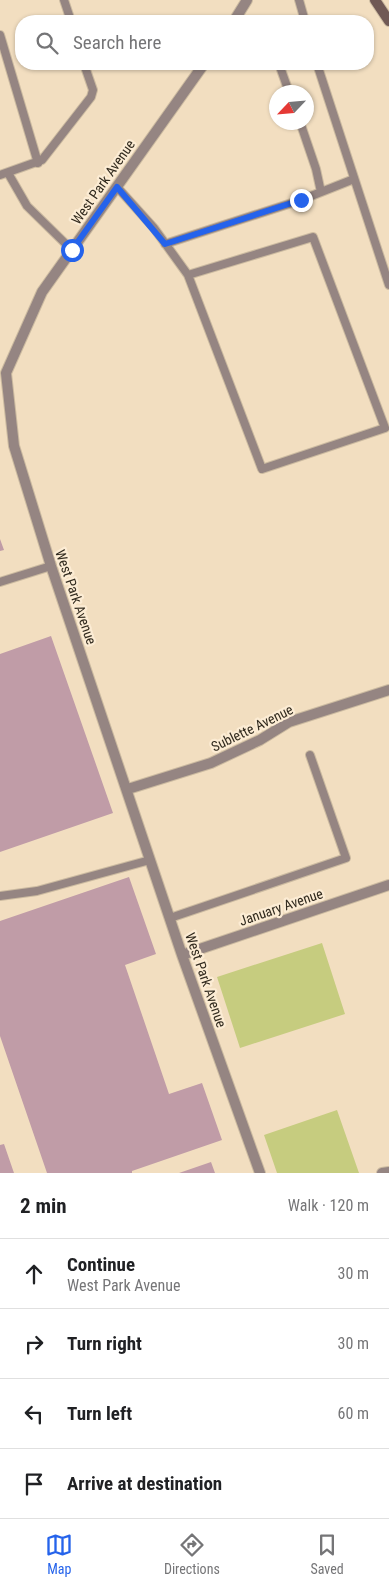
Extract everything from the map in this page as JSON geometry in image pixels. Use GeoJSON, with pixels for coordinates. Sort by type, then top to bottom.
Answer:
{"type":"FeatureCollection","features":[{"type":"Feature","properties":{"kind":"main road"},"geometry":{"type":"LineString","coordinates":[[375,0],[389,21]]}},
{"type":"Feature","properties":{"kind":"street"},"geometry":{"type":"LineString","coordinates":[[240,15],[248,0]]}},
{"type":"Feature","properties":{"kind":"street","name":"West Park Avenue"},"geometry":{"type":"LineString","coordinates":[[200,70],[42,292],[6,372],[14,446],[51,566],[128,789],[182,955],[260,1173]]}},
{"type":"Feature","properties":{"kind":"street","name":"Sublette Avenue"},"geometry":{"type":"LineString","coordinates":[[128,789],[211,763],[260,740],[289,722],[389,690]]}},
{"type":"Feature","properties":{"kind":"street","name":"January Avenue"},"geometry":{"type":"LineString","coordinates":[[182,955],[389,885]]}},
{"type":"Feature","properties":{"kind":"street"},"geometry":{"type":"LineString","coordinates":[[382,1173],[389,1172]]}},
{"type":"Feature","properties":{"kind":"lane"},"geometry":{"type":"LineString","coordinates":[[64,0],[69,15]]}},
{"type":"Feature","properties":{"kind":"lane"},"geometry":{"type":"LineString","coordinates":[[299,0],[303,15]]}},
{"type":"Feature","properties":{"kind":"lane"},"geometry":{"type":"LineString","coordinates":[[0,35],[38,163]]}},
{"type":"Feature","properties":{"kind":"lane"},"geometry":{"type":"LineString","coordinates":[[72,250],[27,206],[4,174],[38,163],[91,97],[93,90],[86,70]]}},
{"type":"Feature","properties":{"kind":"lane"},"geometry":{"type":"LineString","coordinates":[[281,70],[286,85]]}},
{"type":"Feature","properties":{"kind":"lane"},"geometry":{"type":"LineString","coordinates":[[319,70],[389,285]]}},
{"type":"Feature","properties":{"kind":"lane"},"geometry":{"type":"LineString","coordinates":[[303,130],[316,169],[321,192]]}},
{"type":"Feature","properties":{"kind":"lane"},"geometry":{"type":"LineString","coordinates":[[165,244],[321,192],[354,179]]}},
{"type":"Feature","properties":{"kind":"lane"},"geometry":{"type":"LineString","coordinates":[[117,187],[165,244],[188,275],[262,469],[385,428],[313,237],[188,275]]}},
{"type":"Feature","properties":{"kind":"lane"},"geometry":{"type":"LineString","coordinates":[[0,582],[51,566]]}},
{"type":"Feature","properties":{"kind":"lane"},"geometry":{"type":"LineString","coordinates":[[170,918],[346,858],[310,755]]}},
{"type":"Feature","properties":{"kind":"lane"},"geometry":{"type":"LineString","coordinates":[[0,896],[37,891],[150,860]]}},
{"type":"Feature","properties":{"kind":"green space"},"geometry":{"type":"Polygon","coordinates":[[[322,943],[345,1014],[240,1048],[217,977],[322,943]]]}},
{"type":"Feature","properties":{"kind":"green space"},"geometry":{"type":"Polygon","coordinates":[[[337,1110],[359,1173],[277,1173],[264,1135],[337,1110]]]}},
{"type":"Feature","properties":{"kind":"building"},"geometry":{"type":"Polygon","coordinates":[[[0,539],[4,550],[0,551],[0,539]]]}},
{"type":"Feature","properties":{"kind":"building"},"geometry":{"type":"Polygon","coordinates":[[[51,636],[113,813],[0,852],[0,654],[51,636]]]}},
{"type":"Feature","properties":{"kind":"building"},"geometry":{"type":"Polygon","coordinates":[[[129,877],[156,954],[125,965],[169,1094],[202,1083],[222,1140],[132,1171],[132,1173],[47,1173],[0,1036],[0,921],[129,877]]]}},
{"type":"Feature","properties":{"kind":"building"},"geometry":{"type":"Polygon","coordinates":[[[4,1144],[14,1173],[0,1173],[0,1145],[4,1144]]]}},
{"type":"Feature","properties":{"kind":"building"},"geometry":{"type":"Polygon","coordinates":[[[211,1162],[215,1173],[179,1173],[211,1162]]]}},
{"type":"Feature","properties":{"kind":"route"},"geometry":{"type":"LineString","coordinates":[[72,250],[117,187],[154,228],[165,244],[301,200]]}}]}
